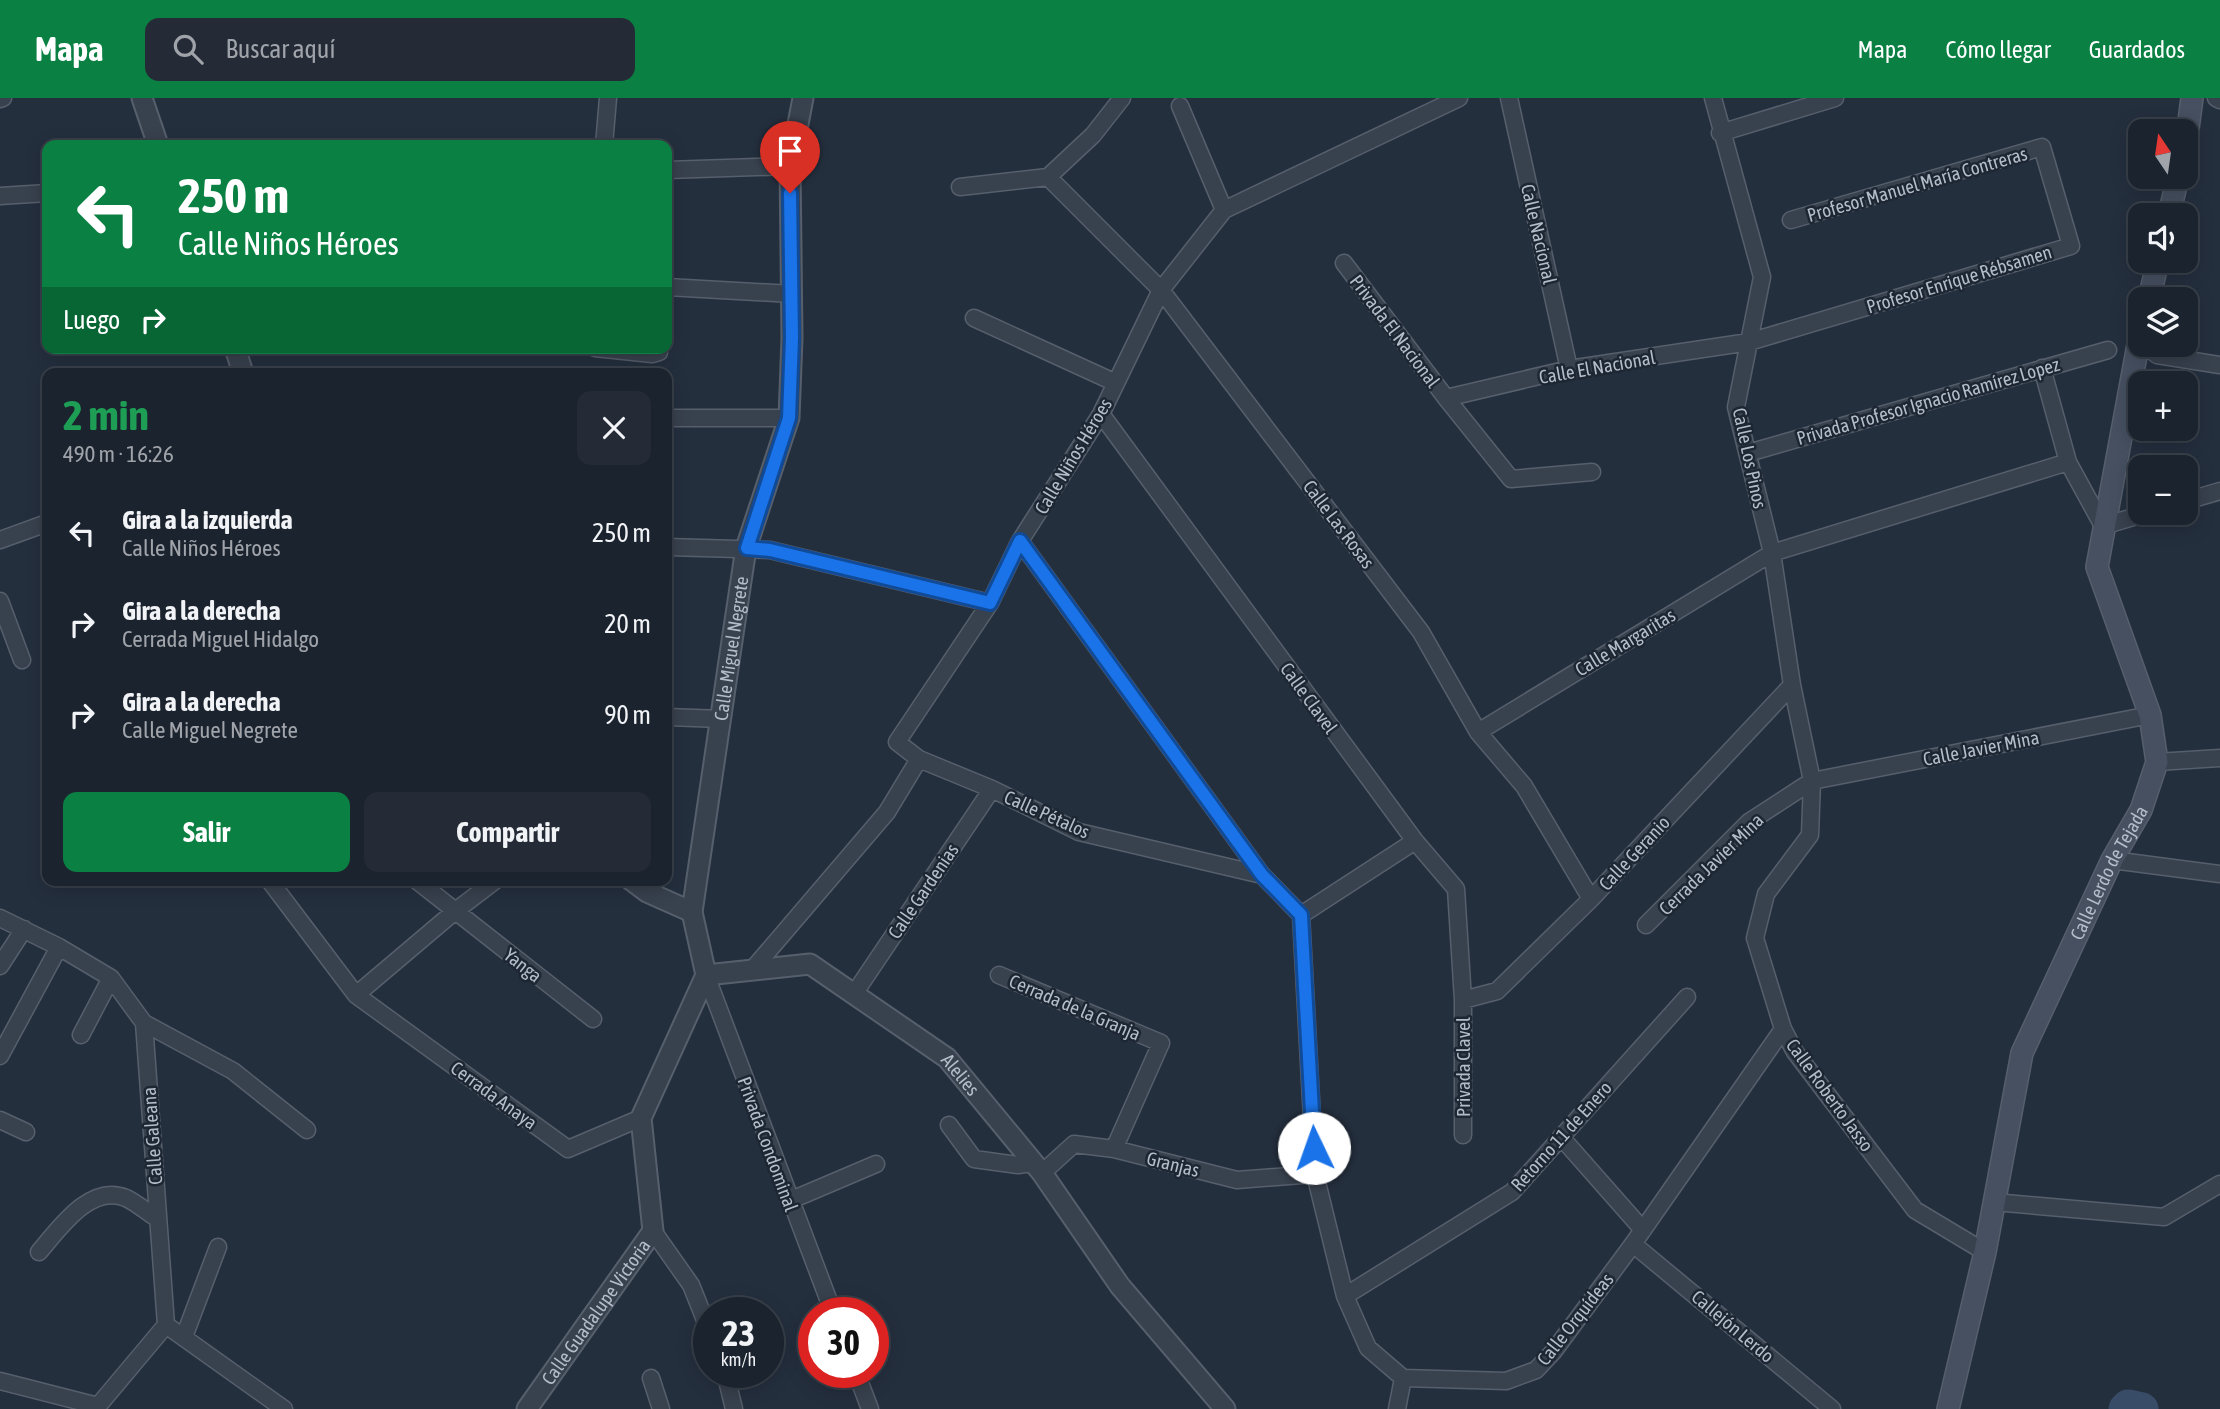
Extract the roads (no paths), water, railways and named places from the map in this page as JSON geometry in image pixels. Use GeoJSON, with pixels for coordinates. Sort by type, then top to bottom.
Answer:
{"type":"FeatureCollection","features":[{"type":"Feature","properties":{"kind":"main road"},"geometry":{"type":"LineString","coordinates":[[2189,119],[2192,98]]}},
{"type":"Feature","properties":{"kind":"main road","name":"Calle Lerdo de Tejada"},"geometry":{"type":"LineString","coordinates":[[1948,1409],[1984,1252],[2022,1053],[2112,860],[2141,810],[2157,762],[2150,715],[2097,566],[2138,357]]}},
{"type":"Feature","properties":{"kind":"street"},"geometry":{"type":"LineString","coordinates":[[142,98],[156,140]]}},
{"type":"Feature","properties":{"kind":"street"},"geometry":{"type":"LineString","coordinates":[[604,140],[608,98]]}},
{"type":"Feature","properties":{"kind":"street","name":"Calle Miguel Negrete"},"geometry":{"type":"LineString","coordinates":[[692,912],[747,548],[789,418],[792,294],[790,166],[803,98]]}},
{"type":"Feature","properties":{"kind":"street"},"geometry":{"type":"LineString","coordinates":[[960,187],[1048,177],[1093,135],[1122,98]]}},
{"type":"Feature","properties":{"kind":"street","name":"Calle Niños Héroes"},"geometry":{"type":"LineString","coordinates":[[919,759],[897,742],[990,603],[1020,541],[1101,414],[1161,290],[1224,210],[1459,98]]}},
{"type":"Feature","properties":{"kind":"street","name":"Calle Nacional"},"geometry":{"type":"LineString","coordinates":[[1509,98],[1569,369]]}},
{"type":"Feature","properties":{"kind":"street","name":"Calle Los Pinos"},"geometry":{"type":"LineString","coordinates":[[1713,98],[1720,133],[1762,277],[1736,407],[1772,553],[1792,685],[1812,781]]}},
{"type":"Feature","properties":{"kind":"street"},"geometry":{"type":"LineString","coordinates":[[1776,98],[1780,115]]}},
{"type":"Feature","properties":{"kind":"street"},"geometry":{"type":"LineString","coordinates":[[1720,133],[1835,98]]}},
{"type":"Feature","properties":{"kind":"street"},"geometry":{"type":"LineString","coordinates":[[1180,106],[1224,210]]}},
{"type":"Feature","properties":{"kind":"street","name":"Profesor Enrique Rébsamen"},"geometry":{"type":"LineString","coordinates":[[1749,342],[2071,246],[2042,147]]}},
{"type":"Feature","properties":{"kind":"street","name":"Profesor Manuel María Contreras"},"geometry":{"type":"LineString","coordinates":[[1791,220],[2042,147]]}},
{"type":"Feature","properties":{"kind":"street"},"geometry":{"type":"LineString","coordinates":[[672,170],[790,166]]}},
{"type":"Feature","properties":{"kind":"street","name":"Calle Las Rosas"},"geometry":{"type":"LineString","coordinates":[[1048,177],[1161,290],[1422,632],[1478,732],[1524,786],[1591,899]]}},
{"type":"Feature","properties":{"kind":"street"},"geometry":{"type":"LineString","coordinates":[[0,196],[42,193]]}},
{"type":"Feature","properties":{"kind":"street","name":"Privada El Nacional"},"geometry":{"type":"LineString","coordinates":[[1345,263],[1446,398],[1511,479],[1592,471]]}},
{"type":"Feature","properties":{"kind":"street"},"geometry":{"type":"LineString","coordinates":[[672,287],[792,294]]}},
{"type":"Feature","properties":{"kind":"street"},"geometry":{"type":"LineString","coordinates":[[974,318],[1116,383]]}},
{"type":"Feature","properties":{"kind":"street","name":"Calle El Nacional"},"geometry":{"type":"LineString","coordinates":[[1446,398],[1569,369],[1749,342]]}},
{"type":"Feature","properties":{"kind":"street","name":"Privada Profesor Ignacio Ramírez Lopez"},"geometry":{"type":"LineString","coordinates":[[1748,453],[2108,350]]}},
{"type":"Feature","properties":{"kind":"street"},"geometry":{"type":"LineString","coordinates":[[2170,357],[2220,365]]}},
{"type":"Feature","properties":{"kind":"street"},"geometry":{"type":"LineString","coordinates":[[2042,368],[2068,462],[2103,526],[2128,519]]}},
{"type":"Feature","properties":{"kind":"street","name":"Calle Clavel"},"geometry":{"type":"LineString","coordinates":[[1101,414],[1415,841],[1456,889],[1463,1000]]}},
{"type":"Feature","properties":{"kind":"street"},"geometry":{"type":"LineString","coordinates":[[672,418],[789,418]]}},
{"type":"Feature","properties":{"kind":"street","name":"Calle Margaritas"},"geometry":{"type":"LineString","coordinates":[[1478,732],[1772,553],[2068,462]]}},
{"type":"Feature","properties":{"kind":"street"},"geometry":{"type":"LineString","coordinates":[[2198,498],[2220,491]]}},
{"type":"Feature","properties":{"kind":"street"},"geometry":{"type":"LineString","coordinates":[[0,540],[42,525]]}},
{"type":"Feature","properties":{"kind":"street"},"geometry":{"type":"LineString","coordinates":[[1020,541],[1262,875],[1301,915],[1315,1174],[1345,1296],[1367,1348],[1403,1378],[1397,1409]]}},
{"type":"Feature","properties":{"kind":"street"},"geometry":{"type":"LineString","coordinates":[[672,547],[770,550],[990,603]]}},
{"type":"Feature","properties":{"kind":"street"},"geometry":{"type":"LineString","coordinates":[[0,601],[22,660]]}},
{"type":"Feature","properties":{"kind":"street","name":"Calle Geranio"},"geometry":{"type":"LineString","coordinates":[[1463,1000],[1497,991],[1591,899],[1792,685]]}},
{"type":"Feature","properties":{"kind":"street","name":"Calle Javier Mina"},"geometry":{"type":"LineString","coordinates":[[1812,781],[2150,715]]}},
{"type":"Feature","properties":{"kind":"street"},"geometry":{"type":"LineString","coordinates":[[672,717],[722,719]]}},
{"type":"Feature","properties":{"kind":"street"},"geometry":{"type":"LineString","coordinates":[[2157,762],[2220,758]]}},
{"type":"Feature","properties":{"kind":"street"},"geometry":{"type":"LineString","coordinates":[[752,971],[887,812],[919,759]]}},
{"type":"Feature","properties":{"kind":"street","name":"Calle Pétalos"},"geometry":{"type":"LineString","coordinates":[[919,759],[992,789],[1079,832],[1262,875]]}},
{"type":"Feature","properties":{"kind":"street","name":"Cerrada Javier Mina"},"geometry":{"type":"LineString","coordinates":[[1646,925],[1749,822],[1812,781]]}},
{"type":"Feature","properties":{"kind":"street","name":"Calle Roberto Jasso"},"geometry":{"type":"LineString","coordinates":[[1812,781],[1810,835],[1766,894],[1755,938],[1783,1029],[1795,1052],[1915,1210],[1984,1252]]}},
{"type":"Feature","properties":{"kind":"street","name":"Calle Gardenias"},"geometry":{"type":"LineString","coordinates":[[854,994],[992,789]]}},
{"type":"Feature","properties":{"kind":"street"},"geometry":{"type":"LineString","coordinates":[[1301,915],[1415,841]]}},
{"type":"Feature","properties":{"kind":"street"},"geometry":{"type":"LineString","coordinates":[[2112,860],[2220,874]]}},
{"type":"Feature","properties":{"kind":"street"},"geometry":{"type":"LineString","coordinates":[[273,886],[356,995],[488,886]]}},
{"type":"Feature","properties":{"kind":"street","name":"Yanga"},"geometry":{"type":"LineString","coordinates":[[423,886],[593,1019]]}},
{"type":"Feature","properties":{"kind":"street"},"geometry":{"type":"LineString","coordinates":[[639,886],[692,912],[706,975],[641,1118]]}},
{"type":"Feature","properties":{"kind":"street"},"geometry":{"type":"LineString","coordinates":[[0,918],[59,947],[111,978],[144,1023],[233,1071],[307,1130]]}},
{"type":"Feature","properties":{"kind":"street"},"geometry":{"type":"LineString","coordinates":[[0,965],[24,929]]}},
{"type":"Feature","properties":{"kind":"street"},"geometry":{"type":"LineString","coordinates":[[0,1055],[59,947]]}},
{"type":"Feature","properties":{"kind":"street","name":"Alelies"},"geometry":{"type":"LineString","coordinates":[[706,975],[810,964],[947,1058],[1037,1168],[1121,1286],[1226,1409]]}},
{"type":"Feature","properties":{"kind":"street","name":"Privada Condominal"},"geometry":{"type":"LineString","coordinates":[[706,975],[827,1297]]}},
{"type":"Feature","properties":{"kind":"street","name":"Cerrada de la Granja"},"geometry":{"type":"LineString","coordinates":[[999,975],[1161,1043],[1114,1149]]}},
{"type":"Feature","properties":{"kind":"street"},"geometry":{"type":"LineString","coordinates":[[81,1035],[111,978]]}},
{"type":"Feature","properties":{"kind":"street","name":"Cerrada Anaya"},"geometry":{"type":"LineString","coordinates":[[356,995],[568,1149],[641,1118]]}},
{"type":"Feature","properties":{"kind":"street","name":"Retorno 11 de Enero"},"geometry":{"type":"LineString","coordinates":[[1345,1296],[1511,1192],[1687,997]]}},
{"type":"Feature","properties":{"kind":"street","name":"Privada Clavel"},"geometry":{"type":"LineString","coordinates":[[1463,1000],[1463,1135]]}},
{"type":"Feature","properties":{"kind":"street","name":"Calle Galeana"},"geometry":{"type":"LineString","coordinates":[[144,1023],[166,1325]]}},
{"type":"Feature","properties":{"kind":"street","name":"Calle Orquídeas"},"geometry":{"type":"LineString","coordinates":[[1403,1378],[1506,1381],[1536,1370],[1553,1352],[1633,1244],[1783,1029]]}},
{"type":"Feature","properties":{"kind":"street","name":"Calle Guadalupe Victoria"},"geometry":{"type":"LineString","coordinates":[[527,1409],[653,1231],[641,1118]]}},
{"type":"Feature","properties":{"kind":"street"},"geometry":{"type":"LineString","coordinates":[[0,1121],[26,1132]]}},
{"type":"Feature","properties":{"kind":"street"},"geometry":{"type":"LineString","coordinates":[[949,1125],[974,1159],[1037,1168]]}},
{"type":"Feature","properties":{"kind":"street"},"geometry":{"type":"LineString","coordinates":[[1561,1137],[1643,1230]]}},
{"type":"Feature","properties":{"kind":"street","name":"Granjas"},"geometry":{"type":"LineString","coordinates":[[1037,1168],[1074,1144],[1114,1149],[1237,1180],[1315,1174]]}},
{"type":"Feature","properties":{"kind":"street"},"geometry":{"type":"LineString","coordinates":[[789,1201],[876,1164]]}},
{"type":"Feature","properties":{"kind":"street"},"geometry":{"type":"LineString","coordinates":[[1994,1202],[2164,1217],[2220,1184]]}},
{"type":"Feature","properties":{"kind":"street"},"geometry":{"type":"LineString","coordinates":[[39,1252],[82,1204],[92,1201],[124,1197],[158,1219]]}},
{"type":"Feature","properties":{"kind":"street"},"geometry":{"type":"LineString","coordinates":[[653,1231],[691,1285],[696,1297]]}},
{"type":"Feature","properties":{"kind":"street","name":"Callejón Lerdo"},"geometry":{"type":"LineString","coordinates":[[1633,1244],[1832,1409]]}},
{"type":"Feature","properties":{"kind":"street"},"geometry":{"type":"LineString","coordinates":[[184,1338],[218,1247]]}},
{"type":"Feature","properties":{"kind":"street"},"geometry":{"type":"LineString","coordinates":[[0,1381],[99,1408],[166,1325],[284,1409]]}},
{"type":"Feature","properties":{"kind":"street"},"geometry":{"type":"LineString","coordinates":[[651,1378],[661,1409]]}},
{"type":"Feature","properties":{"kind":"street"},"geometry":{"type":"LineString","coordinates":[[729,1388],[734,1409]]}},
{"type":"Feature","properties":{"kind":"street"},"geometry":{"type":"LineString","coordinates":[[862,1388],[870,1409]]}},
{"type":"Feature","properties":{"kind":"waterway"},"geometry":{"type":"LineString","coordinates":[[2125,1409],[2128,1406],[2142,1409]]}}]}
